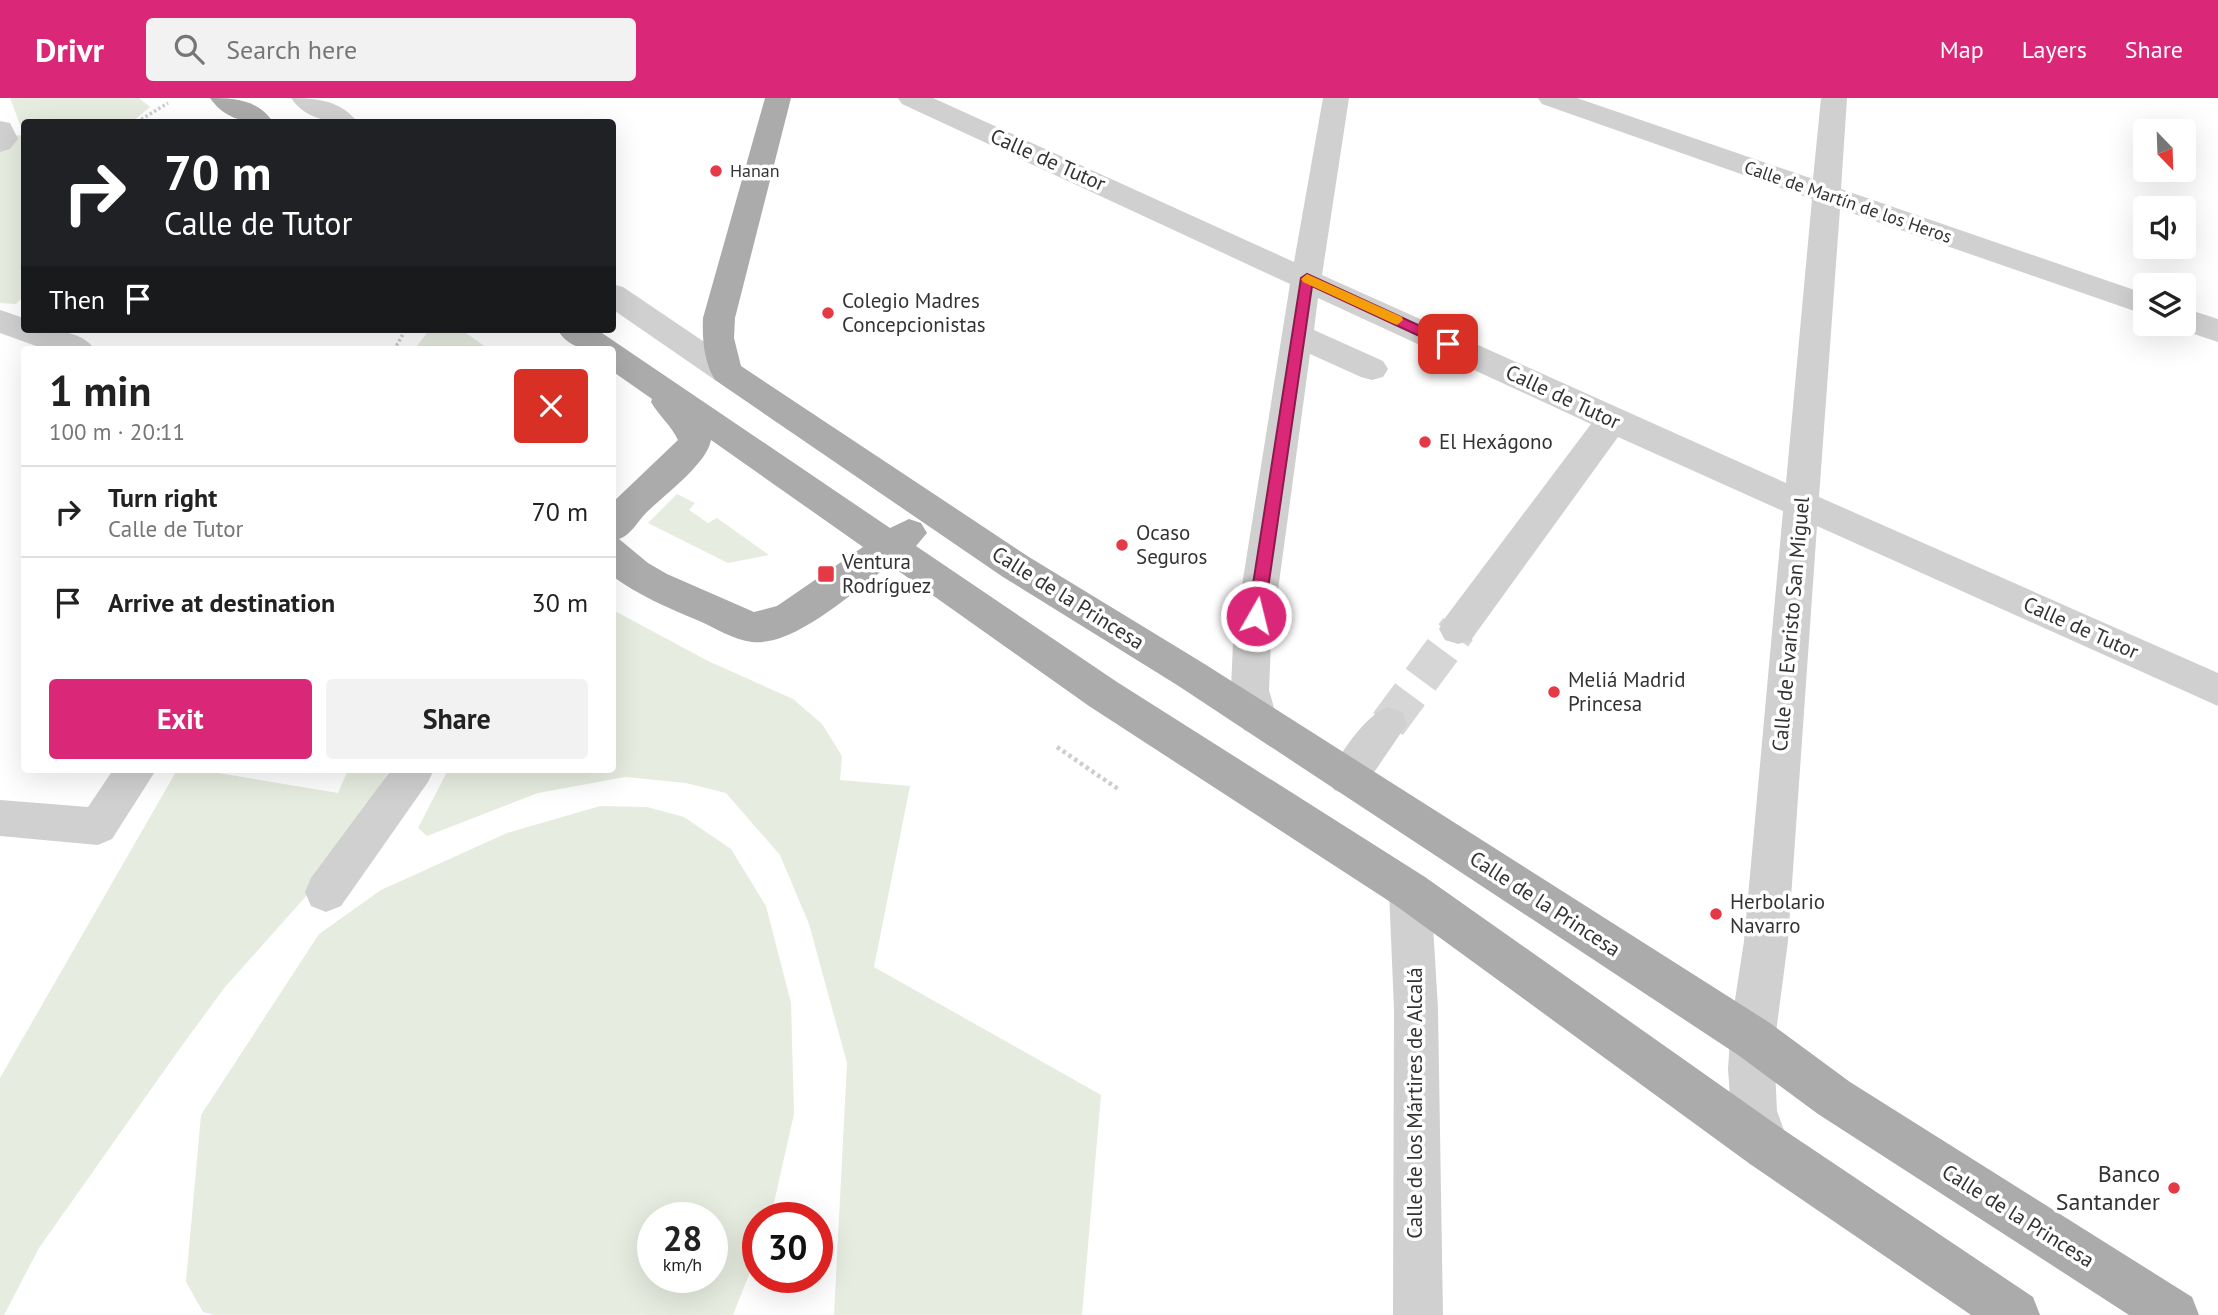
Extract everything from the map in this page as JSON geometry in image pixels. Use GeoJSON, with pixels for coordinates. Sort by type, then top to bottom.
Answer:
{"type":"FeatureCollection","features":[{"type":"Feature","properties":{"kind":"main road"},"geometry":{"type":"LineString","coordinates":[[223,98],[254,119]]}},
{"type":"Feature","properties":{"kind":"main road"},"geometry":{"type":"LineString","coordinates":[[726,372],[718,338],[719,318],[778,98]]}},
{"type":"Feature","properties":{"kind":"main road"},"geometry":{"type":"LineString","coordinates":[[579,333],[599,346]]}},
{"type":"Feature","properties":{"kind":"main road"},"geometry":{"type":"LineString","coordinates":[[616,358],[892,547],[972,606],[1103,694],[1410,891],[1994,1308]]}},
{"type":"Feature","properties":{"kind":"main road","name":"Calle de la Princesa"},"geometry":{"type":"LineString","coordinates":[[726,372],[1016,567],[1258,718],[1754,1039],[1833,1098],[2174,1315]]}},
{"type":"Feature","properties":{"kind":"main road"},"geometry":{"type":"LineString","coordinates":[[616,523],[685,457],[695,442],[685,419],[664,399],[652,381]]}},
{"type":"Feature","properties":{"kind":"main road"},"geometry":{"type":"LineString","coordinates":[[616,558],[635,575],[752,627],[773,624],[790,617],[910,532],[916,522],[914,498]]}},
{"type":"Feature","properties":{"kind":"street"},"geometry":{"type":"LineString","coordinates":[[304,98],[338,119]]}},
{"type":"Feature","properties":{"kind":"street","name":"Calle de Tutor"},"geometry":{"type":"LineString","coordinates":[[911,98],[1612,420],[2218,690]]}},
{"type":"Feature","properties":{"kind":"street"},"geometry":{"type":"LineString","coordinates":[[1258,718],[1250,690],[1251,652],[1297,335],[1336,98]]}},
{"type":"Feature","properties":{"kind":"street","name":"Calle de Martín de los Heros"},"geometry":{"type":"LineString","coordinates":[[1551,98],[2133,301]]}},
{"type":"Feature","properties":{"kind":"street","name":"Calle de Evaristo San Miguel"},"geometry":{"type":"LineString","coordinates":[[1767,1147],[1755,1111],[1752,1072],[1754,1039],[1767,928],[1834,98]]}},
{"type":"Feature","properties":{"kind":"street","name":"Calle de la Princesa"},"geometry":{"type":"LineString","coordinates":[[616,297],[726,372]]}},
{"type":"Feature","properties":{"kind":"street"},"geometry":{"type":"LineString","coordinates":[[2196,323],[2218,331]]}},
{"type":"Feature","properties":{"kind":"street"},"geometry":{"type":"LineString","coordinates":[[7,332],[63,346]]}},
{"type":"Feature","properties":{"kind":"street"},"geometry":{"type":"LineString","coordinates":[[1297,335],[1372,369]]}},
{"type":"Feature","properties":{"kind":"street"},"geometry":{"type":"LineString","coordinates":[[1458,629],[1612,420]]}},
{"type":"Feature","properties":{"kind":"street"},"geometry":{"type":"LineString","coordinates":[[1348,777],[1388,724]]}},
{"type":"Feature","properties":{"kind":"street"},"geometry":{"type":"LineString","coordinates":[[0,818],[98,826],[134,773]]}},
{"type":"Feature","properties":{"kind":"street"},"geometry":{"type":"LineString","coordinates":[[326,892],[412,773]]}},
{"type":"Feature","properties":{"kind":"street","name":"Calle de los Mártires de Alcalá"},"geometry":{"type":"LineString","coordinates":[[1410,891],[1416,1009],[1418,1315]]}},
{"type":"Feature","properties":{"kind":"path"},"geometry":{"type":"LineString","coordinates":[[142,119],[168,103]]}},
{"type":"Feature","properties":{"kind":"path"},"geometry":{"type":"LineString","coordinates":[[1057,747],[1118,789]]}},
{"type":"Feature","properties":{"kind":"shaded area"},"geometry":{"type":"Polygon","coordinates":[[[10,98],[139,98],[150,107],[136,119],[21,119],[21,127],[10,98]]]}},
{"type":"Feature","properties":{"kind":"shaded area"},"geometry":{"type":"Polygon","coordinates":[[[21,135],[21,299],[16,304],[0,303],[0,139],[4,136],[21,135]]]}},
{"type":"Feature","properties":{"kind":"shaded area"},"geometry":{"type":"Polygon","coordinates":[[[427,333],[466,333],[484,346],[417,346],[427,333]]]}},
{"type":"Feature","properties":{"kind":"shaded area"},"geometry":{"type":"Polygon","coordinates":[[[677,494],[695,503],[689,510],[708,523],[717,518],[769,555],[728,563],[648,523],[677,494]]]}},
{"type":"Feature","properties":{"kind":"shaded area"},"geometry":{"type":"Polygon","coordinates":[[[616,612],[708,661],[793,699],[822,724],[842,756],[840,780],[910,786],[874,967],[1101,1095],[1082,1315],[834,1315],[847,1063],[809,924],[780,855],[726,793],[686,783],[625,777],[538,793],[427,836],[418,828],[446,773],[616,773],[616,612]]]}},
{"type":"Feature","properties":{"kind":"shaded area"},"geometry":{"type":"Polygon","coordinates":[[[175,773],[218,773],[338,793],[347,773],[388,773],[308,894],[225,987],[178,1051],[39,1248],[4,1315],[0,1315],[0,1078],[175,773]]]}},
{"type":"Feature","properties":{"kind":"shaded area"},"geometry":{"type":"Polygon","coordinates":[[[600,806],[647,807],[684,817],[731,849],[766,906],[791,1003],[794,1114],[774,1202],[742,1202],[742,1292],[733,1315],[214,1315],[203,1312],[186,1282],[201,1115],[319,934],[381,890],[507,833],[600,806]]]}},
{"type":"Feature","properties":{"kind":"tunnel"},"geometry":{"type":"LineString","coordinates":[[1388,724],[1458,629]]}},
{"type":"Feature","properties":{"kind":"slow traffic"},"geometry":{"type":"LineString","coordinates":[[1307,279],[1397,320]]}},
{"type":"Feature","properties":{"kind":"place","name":"Hanan"},"geometry":{"type":"Point","coordinates":[716,171]}},
{"type":"Feature","properties":{"kind":"place","name":"Colegio Madres Concepcionistas"},"geometry":{"type":"Point","coordinates":[828,313]}},
{"type":"Feature","properties":{"kind":"place","name":"El Hexágono"},"geometry":{"type":"Point","coordinates":[1425,442]}},
{"type":"Feature","properties":{"kind":"place","name":"Ocaso Seguros"},"geometry":{"type":"Point","coordinates":[1122,545]}},
{"type":"Feature","properties":{"kind":"place","name":"Ventura Rodríguez"},"geometry":{"type":"Point","coordinates":[826,574]}},
{"type":"Feature","properties":{"kind":"place","name":"Meliá Madrid Princesa"},"geometry":{"type":"Point","coordinates":[1554,692]}},
{"type":"Feature","properties":{"kind":"place","name":"Herbolario Navarro"},"geometry":{"type":"Point","coordinates":[1716,914]}},
{"type":"Feature","properties":{"kind":"place","name":"Banco Santander"},"geometry":{"type":"Point","coordinates":[2174,1188]}},
{"type":"Feature","properties":{"kind":"route"},"geometry":{"type":"LineString","coordinates":[[1256,616],[1307,278],[1448,344]]}}]}
